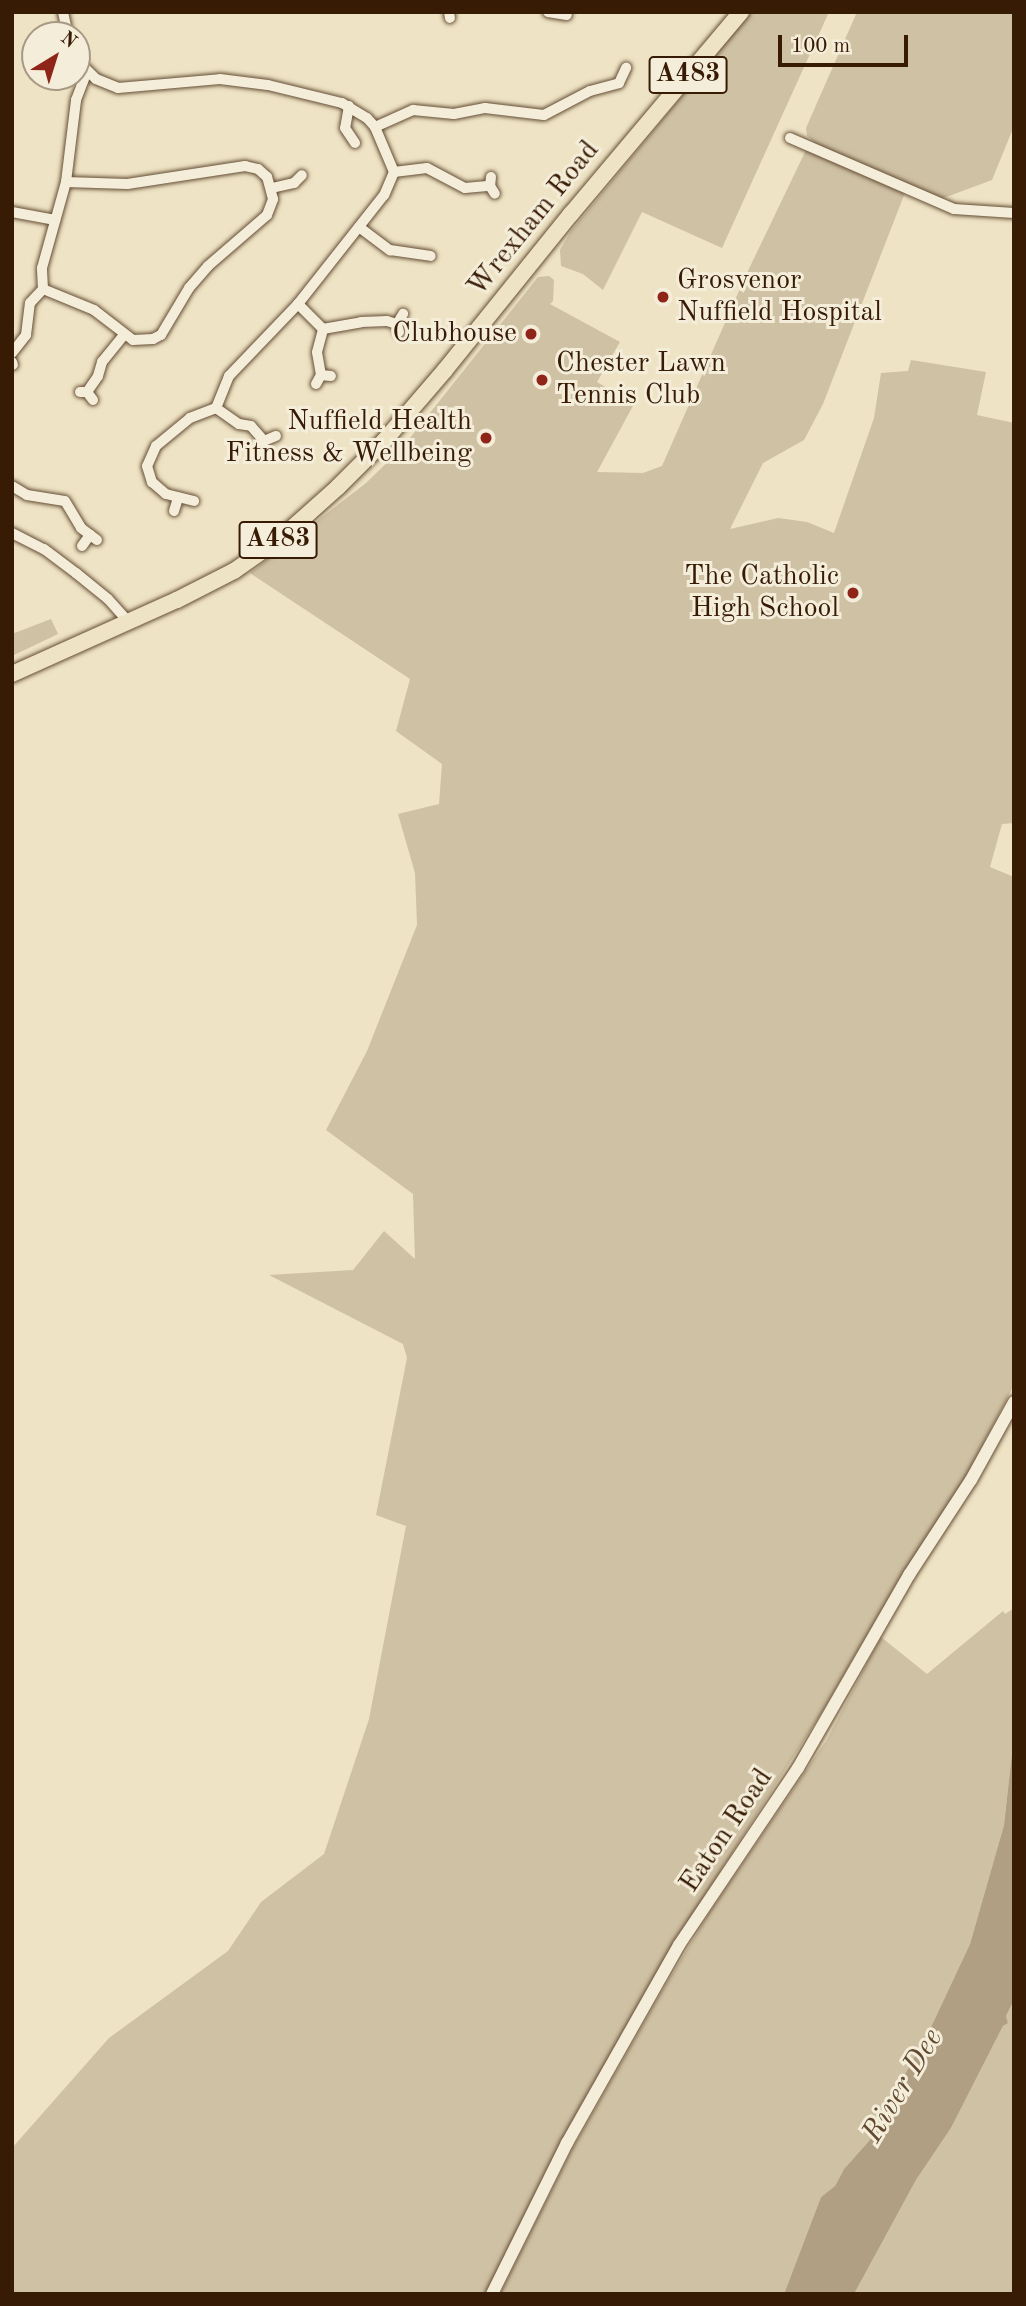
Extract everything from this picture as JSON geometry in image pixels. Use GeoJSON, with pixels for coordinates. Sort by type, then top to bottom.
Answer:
{"type":"FeatureCollection","features":[{"type":"Feature","properties":{"kind":"highway","name":"Wrexham Road"},"geometry":{"type":"LineString","coordinates":[[12,674],[200,589],[259,555],[338,487],[384,441],[741,12]]}},
{"type":"Feature","properties":{"kind":"street"},"geometry":{"type":"LineString","coordinates":[[548,12],[567,15]]}},
{"type":"Feature","properties":{"kind":"street"},"geometry":{"type":"LineString","coordinates":[[375,127],[413,110],[454,114],[485,108],[544,115],[590,91],[619,83],[626,65]]}},
{"type":"Feature","properties":{"kind":"street"},"geometry":{"type":"LineString","coordinates":[[91,74],[118,88],[219,79],[268,85],[349,106],[375,127],[394,172],[384,195],[298,304],[229,376],[216,408],[190,418],[156,446],[148,458],[147,466],[152,482],[158,490],[194,501]]}},
{"type":"Feature","properties":{"kind":"street"},"geometry":{"type":"LineString","coordinates":[[12,353],[26,335],[30,303],[43,289],[42,268],[66,183],[76,100],[80,91]]}},
{"type":"Feature","properties":{"kind":"street"},"geometry":{"type":"LineString","coordinates":[[349,106],[345,128],[355,143]]}},
{"type":"Feature","properties":{"kind":"street"},"geometry":{"type":"LineString","coordinates":[[790,138],[954,209],[1014,213]]}},
{"type":"Feature","properties":{"kind":"street"},"geometry":{"type":"LineString","coordinates":[[43,289],[94,310],[124,335],[144,341],[161,335],[189,288],[208,265],[267,215],[273,199],[267,177],[258,169],[245,166],[127,184],[66,183]]}},
{"type":"Feature","properties":{"kind":"street"},"geometry":{"type":"LineString","coordinates":[[394,172],[427,168],[465,188],[492,186]]}},
{"type":"Feature","properties":{"kind":"street"},"geometry":{"type":"LineString","coordinates":[[272,188],[294,183],[302,175]]}},
{"type":"Feature","properties":{"kind":"street"},"geometry":{"type":"LineString","coordinates":[[12,212],[55,220]]}},
{"type":"Feature","properties":{"kind":"street"},"geometry":{"type":"LineString","coordinates":[[359,227],[390,250],[431,256]]}},
{"type":"Feature","properties":{"kind":"street"},"geometry":{"type":"LineString","coordinates":[[298,304],[323,329]]}},
{"type":"Feature","properties":{"kind":"street"},"geometry":{"type":"LineString","coordinates":[[323,329],[361,321],[387,321],[398,328],[403,314]]}},
{"type":"Feature","properties":{"kind":"street"},"geometry":{"type":"LineString","coordinates":[[323,329],[317,352],[323,378]]}},
{"type":"Feature","properties":{"kind":"street"},"geometry":{"type":"LineString","coordinates":[[87,395],[98,376],[102,362],[124,335]]}},
{"type":"Feature","properties":{"kind":"street"},"geometry":{"type":"LineString","coordinates":[[216,408],[239,424],[251,426],[262,445],[276,436]]}},
{"type":"Feature","properties":{"kind":"street"},"geometry":{"type":"LineString","coordinates":[[12,486],[27,495],[65,500],[81,528],[94,538],[82,546]]}},
{"type":"Feature","properties":{"kind":"street"},"geometry":{"type":"LineString","coordinates":[[174,511],[178,498]]}},
{"type":"Feature","properties":{"kind":"street"},"geometry":{"type":"LineString","coordinates":[[12,533],[44,549],[108,599],[129,622]]}},
{"type":"Feature","properties":{"kind":"street","name":"Eaton Road"},"geometry":{"type":"LineString","coordinates":[[492,2294],[568,2143],[679,1945],[804,1758],[909,1576],[971,1480],[1014,1402]]}},
{"type":"Feature","properties":{"kind":"shaded area"},"geometry":{"type":"Polygon","coordinates":[[[751,12],[829,12],[722,248],[642,212],[603,290],[583,274],[561,266],[560,250],[571,231],[751,12]]]}},
{"type":"Feature","properties":{"kind":"shaded area"},"geometry":{"type":"Polygon","coordinates":[[[857,12],[1014,12],[1014,126],[992,180],[941,199],[817,144],[807,136],[806,128],[857,12]]]}},
{"type":"Feature","properties":{"kind":"shaded area"},"geometry":{"type":"Polygon","coordinates":[[[806,150],[906,190],[823,404],[804,440],[763,463],[730,529],[778,518],[807,522],[834,533],[874,418],[881,373],[908,371],[911,360],[986,372],[977,415],[1014,423],[1014,823],[1002,824],[990,867],[1014,877],[1014,1385],[964,1480],[897,1583],[824,1709],[691,1917],[588,2094],[485,2294],[12,2294],[12,2148],[109,2038],[228,1951],[261,1902],[324,1854],[369,1719],[406,1526],[376,1515],[407,1358],[403,1344],[269,1275],[353,1270],[384,1231],[415,1259],[413,1194],[326,1130],[367,1051],[417,925],[415,873],[398,814],[439,804],[442,764],[396,731],[410,679],[250,573],[366,483],[402,448],[538,277],[549,276],[554,280],[553,301],[550,304],[620,342],[597,382],[634,404],[597,472],[643,473],[662,466],[746,275],[806,150]]]}},
{"type":"Feature","properties":{"kind":"shaded area"},"geometry":{"type":"Polygon","coordinates":[[[51,619],[58,634],[12,656],[12,634],[51,619]]]}},
{"type":"Feature","properties":{"kind":"shaded area"},"geometry":{"type":"Polygon","coordinates":[[[1014,1608],[1014,1735],[1004,1825],[970,1944],[931,2027],[892,2099],[891,2109],[869,2141],[844,2169],[835,2186],[821,2197],[784,2294],[500,2294],[572,2150],[665,1986],[708,1915],[826,1741],[881,1637],[927,1674],[1003,1611],[1005,1614],[1014,1608]]]}},
{"type":"Feature","properties":{"kind":"shaded area"},"geometry":{"type":"Polygon","coordinates":[[[1014,2000],[1014,2294],[854,2294],[916,2180],[951,2128],[1003,2026],[1008,2023],[1006,2016],[1014,2000]]]}},
{"type":"Feature","properties":{"kind":"water","name":"River Dee"},"geometry":{"type":"Polygon","coordinates":[[[1014,1735],[1014,2000],[1006,2016],[1008,2023],[1003,2026],[951,2128],[916,2180],[854,2294],[784,2294],[821,2197],[835,2186],[844,2169],[869,2141],[891,2109],[897,2089],[931,2027],[970,1944],[1004,1825],[1014,1735]]]}},
{"type":"Feature","properties":{"kind":"place","name":"Grosvenor Nuffield Hospital"},"geometry":{"type":"Point","coordinates":[663,297]}},
{"type":"Feature","properties":{"kind":"place","name":"Clubhouse"},"geometry":{"type":"Point","coordinates":[531,334]}},
{"type":"Feature","properties":{"kind":"place","name":"Chester Lawn Tennis Club"},"geometry":{"type":"Point","coordinates":[542,380]}},
{"type":"Feature","properties":{"kind":"place","name":"Nuffield Health Fitness & Wellbeing"},"geometry":{"type":"Point","coordinates":[486,438]}},
{"type":"Feature","properties":{"kind":"place","name":"The Catholic High School"},"geometry":{"type":"Point","coordinates":[853,593]}}]}
